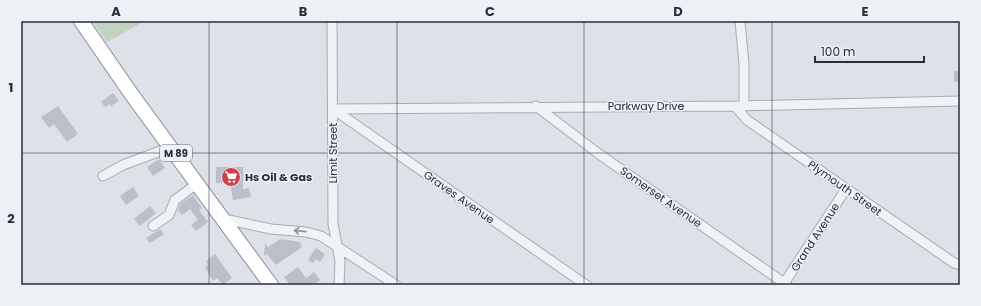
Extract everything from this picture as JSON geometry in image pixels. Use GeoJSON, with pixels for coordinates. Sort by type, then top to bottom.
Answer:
{"type":"FeatureCollection","features":[{"type":"Feature","properties":{"kind":"highway","name":"M 89"},"geometry":{"type":"LineString","coordinates":[[81,21],[132,95],[198,183],[271,285]]}},
{"type":"Feature","properties":{"kind":"street","name":"Limit Street"},"geometry":{"type":"LineString","coordinates":[[332,21],[333,224],[340,261],[339,285]]}},
{"type":"Feature","properties":{"kind":"street"},"geometry":{"type":"LineString","coordinates":[[739,106],[743,57],[740,21]]}},
{"type":"Feature","properties":{"kind":"street","name":"Parkway Drive"},"geometry":{"type":"LineString","coordinates":[[333,109],[536,106],[739,106],[960,101]]}},
{"type":"Feature","properties":{"kind":"street","name":"Somerset Avenue"},"geometry":{"type":"LineString","coordinates":[[536,106],[599,154],[785,284]]}},
{"type":"Feature","properties":{"kind":"street","name":"Plymouth Street"},"geometry":{"type":"LineString","coordinates":[[739,106],[747,120],[954,263],[960,265]]}},
{"type":"Feature","properties":{"kind":"street","name":"Graves Avenue"},"geometry":{"type":"LineString","coordinates":[[333,109],[586,285]]}},
{"type":"Feature","properties":{"kind":"street"},"geometry":{"type":"LineString","coordinates":[[103,176],[123,165],[171,147]]}},
{"type":"Feature","properties":{"kind":"street"},"geometry":{"type":"LineString","coordinates":[[153,226],[169,215],[175,200],[198,183]]}},
{"type":"Feature","properties":{"kind":"street","name":"Grand Avenue"},"geometry":{"type":"LineString","coordinates":[[785,284],[846,189]]}},
{"type":"Feature","properties":{"kind":"street"},"geometry":{"type":"LineString","coordinates":[[224,219],[271,229],[306,232],[321,236],[336,244],[396,285]]}},
{"type":"Feature","properties":{"kind":"green space"},"geometry":{"type":"Polygon","coordinates":[[[92,21],[145,21],[107,42],[92,21]]]}},
{"type":"Feature","properties":{"kind":"building"},"geometry":{"type":"Polygon","coordinates":[[[954,71],[960,71],[960,82],[954,82],[954,71]]]}},
{"type":"Feature","properties":{"kind":"building"},"geometry":{"type":"Polygon","coordinates":[[[113,93],[119,101],[111,106],[110,104],[105,107],[101,102],[113,93]]]}},
{"type":"Feature","properties":{"kind":"building"},"geometry":{"type":"Polygon","coordinates":[[[58,106],[78,134],[67,142],[54,124],[49,128],[41,117],[58,106]]]}},
{"type":"Feature","properties":{"kind":"building"},"geometry":{"type":"Polygon","coordinates":[[[159,159],[165,168],[153,176],[147,167],[159,159]]]}},
{"type":"Feature","properties":{"kind":"building"},"geometry":{"type":"Polygon","coordinates":[[[216,167],[243,167],[243,189],[249,188],[251,197],[233,200],[230,183],[216,183],[216,167]]]}},
{"type":"Feature","properties":{"kind":"building"},"geometry":{"type":"Polygon","coordinates":[[[133,187],[139,196],[126,205],[120,196],[133,187]]]}},
{"type":"Feature","properties":{"kind":"building"},"geometry":{"type":"Polygon","coordinates":[[[193,195],[202,208],[199,210],[208,222],[196,231],[191,225],[198,220],[190,209],[182,215],[178,210],[180,204],[193,195]]]}},
{"type":"Feature","properties":{"kind":"building"},"geometry":{"type":"Polygon","coordinates":[[[150,206],[156,213],[140,226],[134,219],[150,206]]]}},
{"type":"Feature","properties":{"kind":"building"},"geometry":{"type":"Polygon","coordinates":[[[160,229],[164,234],[150,243],[146,238],[160,229]]]}},
{"type":"Feature","properties":{"kind":"building"},"geometry":{"type":"Polygon","coordinates":[[[281,239],[300,242],[302,247],[276,265],[267,254],[264,256],[265,243],[268,247],[281,239]]]}},
{"type":"Feature","properties":{"kind":"building"},"geometry":{"type":"Polygon","coordinates":[[[316,248],[325,254],[320,262],[316,259],[313,263],[308,260],[316,248]]]}},
{"type":"Feature","properties":{"kind":"building"},"geometry":{"type":"Polygon","coordinates":[[[215,254],[232,278],[223,285],[217,278],[213,281],[205,267],[208,265],[206,261],[215,254]]]}},
{"type":"Feature","properties":{"kind":"building"},"geometry":{"type":"Polygon","coordinates":[[[298,267],[306,278],[314,272],[320,280],[314,285],[290,285],[284,277],[298,267]]]}},
{"type":"Feature","properties":{"kind":"place","name":"Hs Oil & Gas"},"geometry":{"type":"Point","coordinates":[231,177]}}]}
